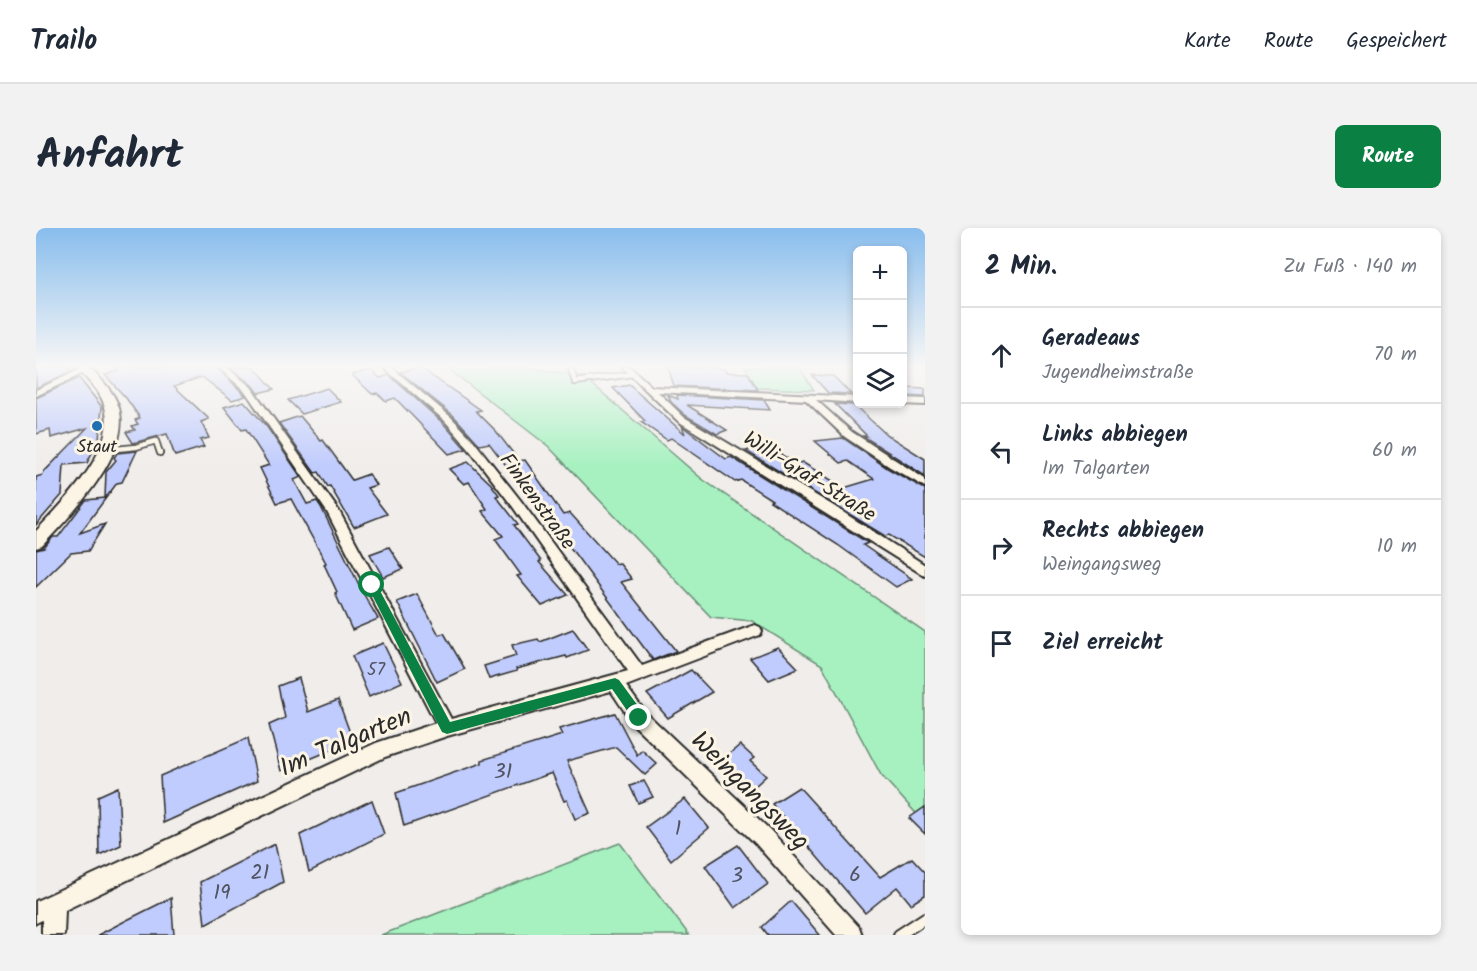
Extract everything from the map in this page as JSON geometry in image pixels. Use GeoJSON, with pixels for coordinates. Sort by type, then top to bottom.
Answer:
{"type":"FeatureCollection","features":[{"type":"Feature","properties":{"kind":"main road"},"geometry":{"type":"LineString","coordinates":[[36,542],[77,495],[106,450],[112,432],[114,412],[109,400]]}},
{"type":"Feature","properties":{"kind":"street"},"geometry":{"type":"LineString","coordinates":[[256,400],[333,511],[447,728]]}},
{"type":"Feature","properties":{"kind":"street","name":"Finkenstraße"},"geometry":{"type":"LineString","coordinates":[[426,400],[448,419],[469,442],[517,504],[640,675]]}},
{"type":"Feature","properties":{"kind":"street","name":"Willi-Graf-Straße"},"geometry":{"type":"LineString","coordinates":[[661,400],[701,432],[828,508],[925,571]]}},
{"type":"Feature","properties":{"kind":"street"},"geometry":{"type":"LineString","coordinates":[[811,400],[848,433],[925,484]]}},
{"type":"Feature","properties":{"kind":"street"},"geometry":{"type":"LineString","coordinates":[[907,401],[925,402]]}},
{"type":"Feature","properties":{"kind":"street","name":"Im Talgarten"},"geometry":{"type":"LineString","coordinates":[[45,908],[382,749],[447,728],[615,683],[755,631]]}},
{"type":"Feature","properties":{"kind":"street","name":"Weingangsweg"},"geometry":{"type":"LineString","coordinates":[[615,683],[639,718],[763,837],[851,935]]}},
{"type":"Feature","properties":{"kind":"street"},"geometry":{"type":"LineString","coordinates":[[45,908],[53,935]]}},
{"type":"Feature","properties":{"kind":"lane"},"geometry":{"type":"LineString","coordinates":[[106,450],[135,447],[156,441],[160,453]]}},
{"type":"Feature","properties":{"kind":"lane"},"geometry":{"type":"LineString","coordinates":[[899,935],[925,918]]}},
{"type":"Feature","properties":{"kind":"green space"},"geometry":{"type":"Polygon","coordinates":[[[489,400],[611,400],[702,479],[925,632],[925,823],[881,775],[822,665],[752,621],[711,617],[548,446],[489,400]]]}},
{"type":"Feature","properties":{"kind":"green space"},"geometry":{"type":"Polygon","coordinates":[[[620,843],[689,935],[381,935],[620,843]]]}},
{"type":"Feature","properties":{"kind":"building"},"geometry":{"type":"Polygon","coordinates":[[[36,400],[96,400],[102,407],[99,439],[87,463],[64,465],[62,495],[36,525],[36,477],[43,475],[87,428],[51,438],[50,430],[36,434],[36,400]]]}},
{"type":"Feature","properties":{"kind":"building"},"geometry":{"type":"Polygon","coordinates":[[[127,400],[189,400],[209,419],[201,422],[209,438],[200,440],[204,447],[175,456],[167,434],[133,443],[126,432],[135,430],[132,426],[138,424],[135,420],[140,418],[127,400]]]}},
{"type":"Feature","properties":{"kind":"building"},"geometry":{"type":"Polygon","coordinates":[[[288,400],[339,400],[341,402],[302,414],[288,400]]]}},
{"type":"Feature","properties":{"kind":"building"},"geometry":{"type":"Polygon","coordinates":[[[397,400],[417,400],[443,423],[466,449],[449,454],[397,400]]]}},
{"type":"Feature","properties":{"kind":"building"},"geometry":{"type":"Polygon","coordinates":[[[435,400],[467,400],[481,410],[476,411],[496,431],[519,461],[525,460],[563,515],[570,513],[632,579],[621,582],[676,651],[653,660],[530,493],[528,494],[489,443],[480,445],[453,415],[435,400]]]}},
{"type":"Feature","properties":{"kind":"building"},"geometry":{"type":"Polygon","coordinates":[[[625,400],[646,400],[685,434],[682,426],[726,459],[731,457],[868,543],[863,545],[912,579],[896,587],[838,545],[770,501],[772,500],[741,480],[735,482],[671,438],[667,440],[641,422],[645,421],[625,400]]]}},
{"type":"Feature","properties":{"kind":"building"},"geometry":{"type":"Polygon","coordinates":[[[670,400],[764,400],[770,410],[687,405],[727,430],[717,434],[685,415],[670,400]]]}},
{"type":"Feature","properties":{"kind":"building"},"geometry":{"type":"Polygon","coordinates":[[[244,401],[267,427],[301,477],[294,480],[307,504],[317,501],[321,507],[378,619],[352,630],[335,593],[337,592],[324,564],[326,563],[291,499],[277,503],[260,468],[269,465],[246,429],[242,430],[224,407],[244,401]]]}},
{"type":"Feature","properties":{"kind":"building"},"geometry":{"type":"Polygon","coordinates":[[[835,404],[853,405],[853,408],[857,408],[887,435],[925,459],[925,476],[863,436],[867,436],[835,404]]]}},
{"type":"Feature","properties":{"kind":"building"},"geometry":{"type":"Polygon","coordinates":[[[300,416],[321,441],[323,440],[352,480],[369,474],[376,485],[367,488],[387,514],[354,527],[330,486],[328,487],[319,472],[315,473],[279,423],[300,416]]]}},
{"type":"Feature","properties":{"kind":"building"},"geometry":{"type":"Polygon","coordinates":[[[843,438],[889,469],[925,489],[925,557],[889,535],[885,536],[746,451],[756,448],[767,455],[760,441],[796,464],[802,462],[844,488],[874,479],[848,461],[841,463],[815,441],[843,438]]]}},
{"type":"Feature","properties":{"kind":"building"},"geometry":{"type":"Polygon","coordinates":[[[137,451],[122,482],[117,483],[80,533],[105,524],[88,551],[71,553],[36,587],[36,550],[44,548],[53,537],[58,537],[86,500],[105,498],[106,472],[116,460],[114,458],[117,453],[137,451]]]}},
{"type":"Feature","properties":{"kind":"building"},"geometry":{"type":"Polygon","coordinates":[[[468,462],[491,484],[499,495],[496,496],[518,524],[514,525],[541,561],[539,562],[568,595],[542,606],[517,576],[521,575],[495,539],[503,536],[482,511],[487,509],[469,482],[464,484],[449,469],[468,462]]]}},
{"type":"Feature","properties":{"kind":"building"},"geometry":{"type":"Polygon","coordinates":[[[389,547],[403,569],[383,577],[370,554],[389,547]]]}},
{"type":"Feature","properties":{"kind":"building"},"geometry":{"type":"Polygon","coordinates":[[[417,594],[439,635],[444,633],[465,669],[437,682],[397,602],[417,594]]]}},
{"type":"Feature","properties":{"kind":"building"},"geometry":{"type":"Polygon","coordinates":[[[573,629],[588,650],[567,658],[566,656],[516,669],[517,671],[489,679],[484,666],[516,656],[512,645],[538,639],[540,642],[573,629]]]}},
{"type":"Feature","properties":{"kind":"building"},"geometry":{"type":"Polygon","coordinates":[[[383,643],[402,682],[369,697],[352,656],[383,643]]]}},
{"type":"Feature","properties":{"kind":"building"},"geometry":{"type":"Polygon","coordinates":[[[778,647],[798,668],[769,680],[750,658],[778,647]]]}},
{"type":"Feature","properties":{"kind":"building"},"geometry":{"type":"Polygon","coordinates":[[[691,670],[712,692],[668,718],[647,694],[691,670]]]}},
{"type":"Feature","properties":{"kind":"building"},"geometry":{"type":"Polygon","coordinates":[[[299,678],[308,712],[338,700],[353,741],[281,771],[269,725],[285,718],[278,686],[299,678]]]}},
{"type":"Feature","properties":{"kind":"building"},"geometry":{"type":"Polygon","coordinates":[[[615,713],[637,755],[642,750],[657,764],[645,775],[616,747],[567,761],[590,813],[575,819],[552,773],[404,826],[396,793],[482,763],[482,760],[562,735],[559,729],[615,713]]]}},
{"type":"Feature","properties":{"kind":"building"},"geometry":{"type":"Polygon","coordinates":[[[248,738],[257,781],[163,823],[160,776],[248,738]]]}},
{"type":"Feature","properties":{"kind":"building"},"geometry":{"type":"Polygon","coordinates":[[[740,745],[754,758],[750,761],[766,776],[745,795],[716,765],[740,745]]]}},
{"type":"Feature","properties":{"kind":"building"},"geometry":{"type":"Polygon","coordinates":[[[644,781],[653,797],[638,803],[630,786],[644,781]]]}},
{"type":"Feature","properties":{"kind":"building"},"geometry":{"type":"Polygon","coordinates":[[[118,787],[121,845],[99,855],[98,796],[118,787]]]}},
{"type":"Feature","properties":{"kind":"building"},"geometry":{"type":"Polygon","coordinates":[[[799,787],[880,877],[912,858],[925,872],[925,895],[911,904],[897,887],[865,913],[772,804],[799,787]]]}},
{"type":"Feature","properties":{"kind":"building"},"geometry":{"type":"Polygon","coordinates":[[[685,799],[709,828],[671,860],[646,827],[685,799]]]}},
{"type":"Feature","properties":{"kind":"building"},"geometry":{"type":"Polygon","coordinates":[[[372,800],[384,834],[309,872],[300,835],[372,800]]]}},
{"type":"Feature","properties":{"kind":"building"},"geometry":{"type":"Polygon","coordinates":[[[925,807],[925,834],[909,818],[925,807]]]}},
{"type":"Feature","properties":{"kind":"building"},"geometry":{"type":"Polygon","coordinates":[[[275,844],[283,882],[205,924],[200,882],[275,844]]]}},
{"type":"Feature","properties":{"kind":"building"},"geometry":{"type":"Polygon","coordinates":[[[738,845],[768,884],[735,908],[705,866],[738,845]]]}},
{"type":"Feature","properties":{"kind":"building"},"geometry":{"type":"Polygon","coordinates":[[[171,898],[174,935],[98,935],[127,920],[171,898]]]}},
{"type":"Feature","properties":{"kind":"building"},"geometry":{"type":"Polygon","coordinates":[[[791,901],[820,935],[768,935],[762,927],[791,901]]]}},
{"type":"Feature","properties":{"kind":"place","name":"Staut"},"geometry":{"type":"Point","coordinates":[97,426]}},
{"type":"Feature","properties":{"kind":"route"},"geometry":{"type":"LineString","coordinates":[[372,585],[447,728],[615,683],[623,698],[639,718]]}}]}
